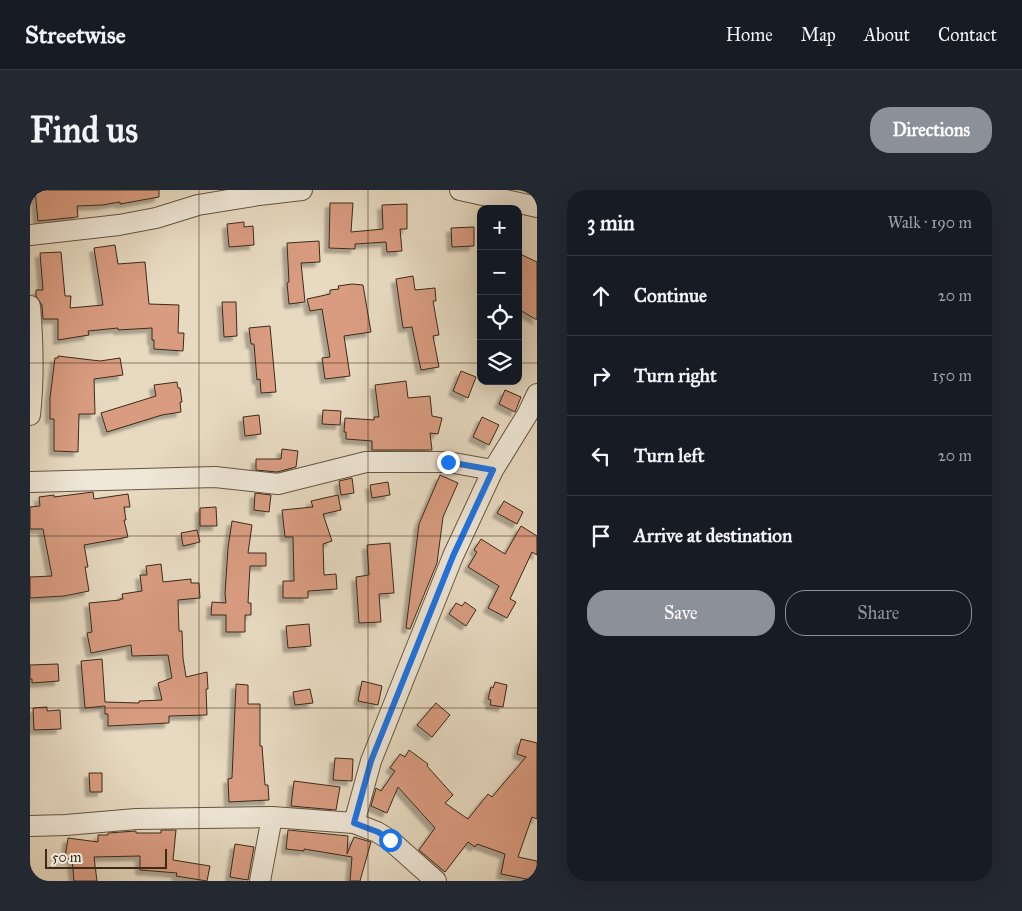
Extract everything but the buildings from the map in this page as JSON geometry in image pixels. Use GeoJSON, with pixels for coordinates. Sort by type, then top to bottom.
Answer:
{"type":"FeatureCollection","features":[{"type":"Feature","properties":{"kind":"street"},"geometry":{"type":"LineString","coordinates":[[30,235],[145,220],[196,198],[259,195],[302,190]]}},
{"type":"Feature","properties":{"kind":"street"},"geometry":{"type":"LineString","coordinates":[[460,190],[537,207]]}},
{"type":"Feature","properties":{"kind":"street"},"geometry":{"type":"LineString","coordinates":[[30,306],[32,332],[30,415]]}},
{"type":"Feature","properties":{"kind":"street"},"geometry":{"type":"LineString","coordinates":[[354,823],[371,761],[453,556],[493,470],[527,415],[537,394]]}},
{"type":"Feature","properties":{"kind":"street"},"geometry":{"type":"LineString","coordinates":[[30,482],[215,477],[278,484],[366,462],[448,462],[493,470]]}},
{"type":"Feature","properties":{"kind":"street"},"geometry":{"type":"LineString","coordinates":[[260,881],[272,818]]}},
{"type":"Feature","properties":{"kind":"street"},"geometry":{"type":"LineString","coordinates":[[30,826],[136,819],[272,818],[354,823],[378,832],[390,840],[436,881]]}},
{"type":"Feature","properties":{"kind":"route"},"geometry":{"type":"LineString","coordinates":[[390,840],[378,832],[354,823],[371,761],[453,556],[493,470],[448,462]]}}]}
